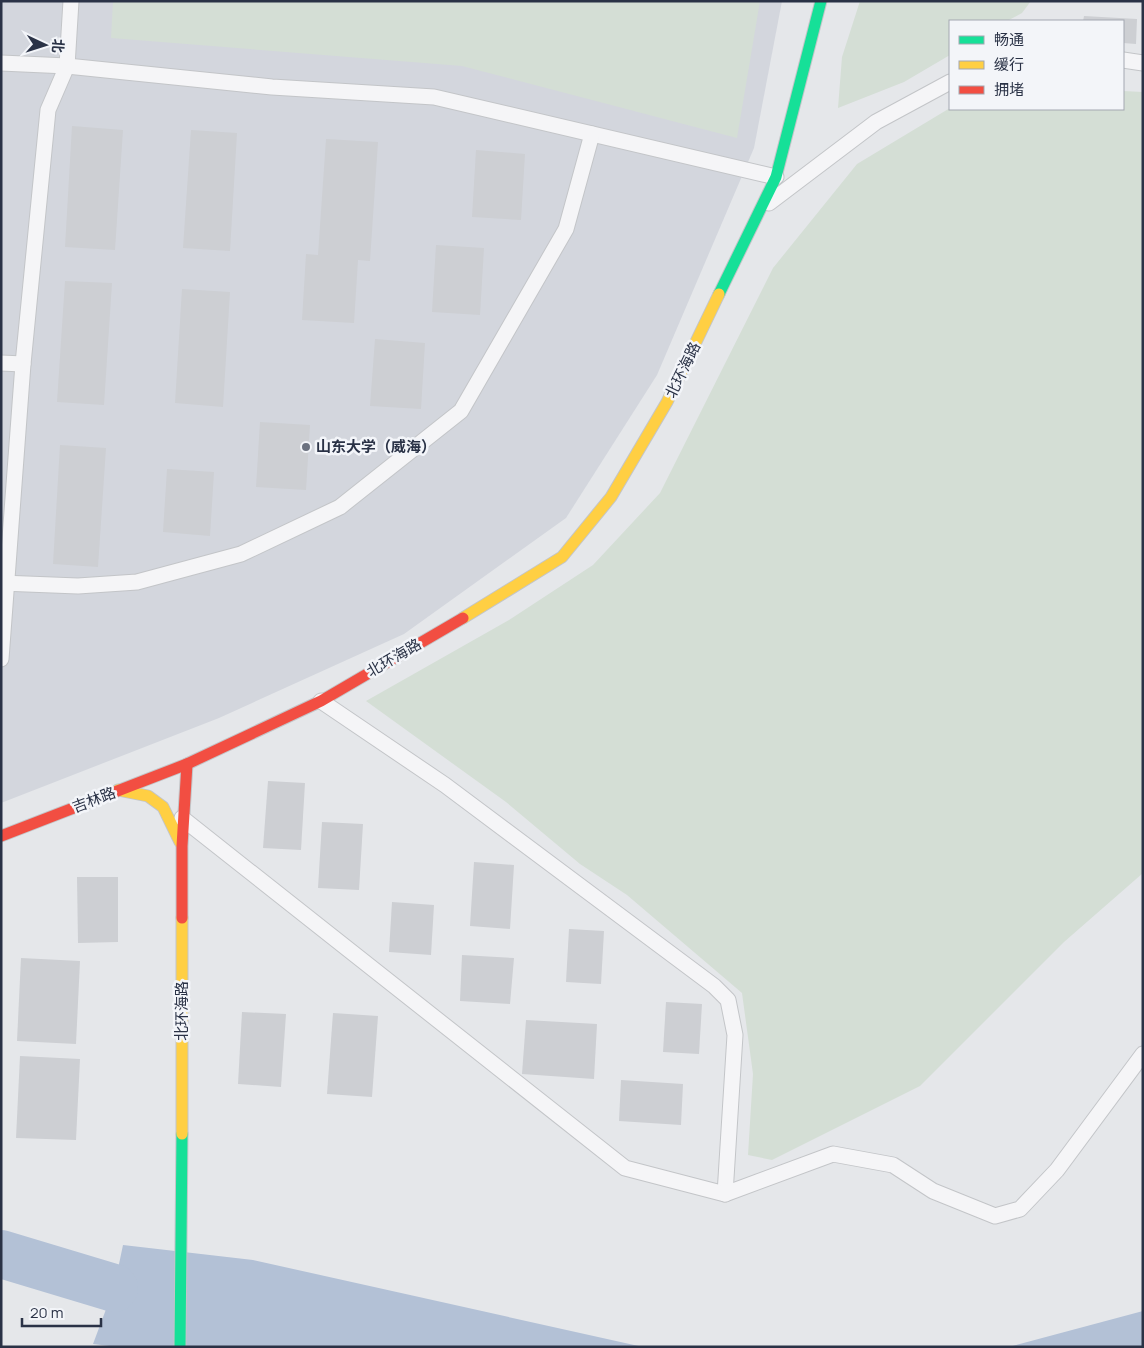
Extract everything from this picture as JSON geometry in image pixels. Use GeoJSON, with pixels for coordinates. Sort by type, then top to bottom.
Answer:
{"type":"FeatureCollection","features":[{"type":"Feature","properties":{"kind":"main road","name":"北环海路"},"geometry":{"type":"LineString","coordinates":[[180,1347],[182,818],[187,764],[321,701],[487,604],[562,557],[611,497],[667,402],[776,177],[821,1]]}},
{"type":"Feature","properties":{"kind":"main road","name":"吉林路"},"geometry":{"type":"LineString","coordinates":[[1,836],[187,764]]}},
{"type":"Feature","properties":{"kind":"main road"},"geometry":{"type":"LineString","coordinates":[[118,790],[148,796],[164,807],[182,846]]}},
{"type":"Feature","properties":{"kind":"lane"},"geometry":{"type":"LineString","coordinates":[[1,659],[4,583],[48,110],[67,66],[71,1]]}},
{"type":"Feature","properties":{"kind":"lane"},"geometry":{"type":"LineString","coordinates":[[1124,60],[1143,63]]}},
{"type":"Feature","properties":{"kind":"lane"},"geometry":{"type":"LineString","coordinates":[[1,63],[67,66],[272,86],[434,97],[776,177]]}},
{"type":"Feature","properties":{"kind":"lane"},"geometry":{"type":"LineString","coordinates":[[760,210],[876,122],[949,83]]}},
{"type":"Feature","properties":{"kind":"lane"},"geometry":{"type":"LineString","coordinates":[[4,583],[78,586],[137,582],[241,554],[340,506],[461,411],[566,229],[592,134]]}},
{"type":"Feature","properties":{"kind":"lane"},"geometry":{"type":"LineString","coordinates":[[1,363],[23,364]]}},
{"type":"Feature","properties":{"kind":"lane"},"geometry":{"type":"LineString","coordinates":[[321,701],[453,791],[714,986],[728,1000],[735,1035],[725,1194]]}},
{"type":"Feature","properties":{"kind":"lane"},"geometry":{"type":"LineString","coordinates":[[182,818],[625,1168],[725,1194],[833,1154],[893,1165],[933,1191],[995,1216],[1020,1210],[1057,1170],[1143,1054]]}},
{"type":"Feature","properties":{"kind":"shaded area","name":"山东大学（威海）"},"geometry":{"type":"Polygon","coordinates":[[[1,1],[782,1],[754,148],[657,375],[566,518],[404,634],[219,718],[1,803],[1,1]]]}},
{"type":"Feature","properties":{"kind":"shaded area"},"geometry":{"type":"Polygon","coordinates":[[[113,1],[760,1],[737,138],[462,66],[111,38],[113,1]]]}},
{"type":"Feature","properties":{"kind":"shaded area"},"geometry":{"type":"Polygon","coordinates":[[[860,1],[1031,1],[1022,13],[1009,20],[949,20],[949,56],[904,82],[838,108],[842,57],[860,1]]]}},
{"type":"Feature","properties":{"kind":"shaded area"},"geometry":{"type":"Polygon","coordinates":[[[1124,91],[1143,92],[1143,873],[1064,942],[920,1086],[772,1160],[748,1155],[753,1074],[742,993],[627,895],[580,864],[506,802],[366,701],[509,620],[593,565],[660,493],[773,268],[857,164],[949,109],[1124,110],[1124,91]]]}},
{"type":"Feature","properties":{"kind":"water"},"geometry":{"type":"Polygon","coordinates":[[[123,1245],[253,1260],[643,1347],[118,1347],[93,1344],[114,1288],[123,1245]]]}},
{"type":"Feature","properties":{"kind":"water"},"geometry":{"type":"Polygon","coordinates":[[[1143,1311],[1143,1347],[1009,1347],[1143,1311]]]}},
{"type":"Feature","properties":{"kind":"building"},"geometry":{"type":"Polygon","coordinates":[[[1084,16],[1137,19],[1136,44],[1124,43],[1124,20],[1083,20],[1084,16]]]}},
{"type":"Feature","properties":{"kind":"building"},"geometry":{"type":"Polygon","coordinates":[[[72,126],[123,130],[115,250],[65,247],[72,126]]]}},
{"type":"Feature","properties":{"kind":"building"},"geometry":{"type":"Polygon","coordinates":[[[191,130],[237,133],[230,251],[183,248],[191,130]]]}},
{"type":"Feature","properties":{"kind":"building"},"geometry":{"type":"Polygon","coordinates":[[[326,139],[378,142],[370,261],[358,260],[354,323],[302,320],[306,254],[318,255],[326,139]]]}},
{"type":"Feature","properties":{"kind":"building"},"geometry":{"type":"Polygon","coordinates":[[[476,150],[525,154],[521,220],[472,217],[476,150]]]}},
{"type":"Feature","properties":{"kind":"building"},"geometry":{"type":"Polygon","coordinates":[[[436,245],[484,248],[480,315],[432,312],[436,245]]]}},
{"type":"Feature","properties":{"kind":"building"},"geometry":{"type":"Polygon","coordinates":[[[65,281],[112,283],[104,405],[57,402],[65,281]]]}},
{"type":"Feature","properties":{"kind":"building"},"geometry":{"type":"Polygon","coordinates":[[[182,289],[230,292],[223,407],[175,403],[182,289]]]}},
{"type":"Feature","properties":{"kind":"building"},"geometry":{"type":"Polygon","coordinates":[[[375,339],[425,343],[421,409],[370,406],[375,339]]]}},
{"type":"Feature","properties":{"kind":"building"},"geometry":{"type":"Polygon","coordinates":[[[260,422],[310,425],[306,490],[256,487],[260,422]]]}},
{"type":"Feature","properties":{"kind":"building"},"geometry":{"type":"Polygon","coordinates":[[[60,445],[106,448],[98,567],[53,564],[60,445]]]}},
{"type":"Feature","properties":{"kind":"building"},"geometry":{"type":"Polygon","coordinates":[[[167,469],[214,472],[210,536],[163,532],[167,469]]]}},
{"type":"Feature","properties":{"kind":"building"},"geometry":{"type":"Polygon","coordinates":[[[268,781],[305,783],[301,850],[263,848],[268,781]]]}},
{"type":"Feature","properties":{"kind":"building"},"geometry":{"type":"Polygon","coordinates":[[[322,822],[363,824],[359,890],[318,888],[322,822]]]}},
{"type":"Feature","properties":{"kind":"building"},"geometry":{"type":"Polygon","coordinates":[[[474,862],[514,865],[510,929],[470,926],[474,862]]]}},
{"type":"Feature","properties":{"kind":"building"},"geometry":{"type":"Polygon","coordinates":[[[77,877],[118,877],[118,942],[78,943],[77,877]]]}},
{"type":"Feature","properties":{"kind":"building"},"geometry":{"type":"Polygon","coordinates":[[[392,902],[434,905],[431,955],[389,952],[392,902]]]}},
{"type":"Feature","properties":{"kind":"building"},"geometry":{"type":"Polygon","coordinates":[[[569,929],[604,931],[601,984],[566,982],[569,929]]]}},
{"type":"Feature","properties":{"kind":"building"},"geometry":{"type":"Polygon","coordinates":[[[462,955],[514,958],[510,1004],[460,1001],[462,955]]]}},
{"type":"Feature","properties":{"kind":"building"},"geometry":{"type":"Polygon","coordinates":[[[21,958],[80,961],[76,1044],[17,1041],[21,958]]]}},
{"type":"Feature","properties":{"kind":"building"},"geometry":{"type":"Polygon","coordinates":[[[666,1002],[702,1004],[699,1054],[663,1052],[666,1002]]]}},
{"type":"Feature","properties":{"kind":"building"},"geometry":{"type":"Polygon","coordinates":[[[242,1012],[286,1014],[281,1087],[238,1084],[242,1012]]]}},
{"type":"Feature","properties":{"kind":"building"},"geometry":{"type":"Polygon","coordinates":[[[333,1013],[378,1016],[372,1097],[327,1094],[333,1013]]]}},
{"type":"Feature","properties":{"kind":"building"},"geometry":{"type":"Polygon","coordinates":[[[526,1020],[597,1024],[594,1079],[522,1074],[526,1020]]]}},
{"type":"Feature","properties":{"kind":"building"},"geometry":{"type":"Polygon","coordinates":[[[20,1056],[80,1059],[76,1140],[16,1138],[20,1056]]]}},
{"type":"Feature","properties":{"kind":"building"},"geometry":{"type":"Polygon","coordinates":[[[621,1080],[683,1084],[681,1125],[619,1121],[621,1080]]]}},
{"type":"Feature","properties":{"kind":"waterway"},"geometry":{"type":"LineString","coordinates":[[1,1254],[114,1288]]}},
{"type":"Feature","properties":{"kind":"traffic: fast"},"geometry":{"type":"LineString","coordinates":[[719,294],[776,177],[821,1]]}},
{"type":"Feature","properties":{"kind":"traffic: fast"},"geometry":{"type":"LineString","coordinates":[[180,1347],[182,1134]]}},
{"type":"Feature","properties":{"kind":"traffic: slow"},"geometry":{"type":"LineString","coordinates":[[463,618],[562,557],[611,497],[667,402],[719,294]]}},
{"type":"Feature","properties":{"kind":"traffic: slow"},"geometry":{"type":"LineString","coordinates":[[118,790],[148,796],[163,807],[180,842]]}},
{"type":"Feature","properties":{"kind":"traffic: slow"},"geometry":{"type":"LineString","coordinates":[[182,918],[182,1134]]}},
{"type":"Feature","properties":{"kind":"traffic: jam"},"geometry":{"type":"LineString","coordinates":[[187,764],[321,701],[463,618]]}},
{"type":"Feature","properties":{"kind":"traffic: jam"},"geometry":{"type":"LineString","coordinates":[[1,836],[187,764],[182,846],[182,918]]}},
{"type":"Feature","properties":{"kind":"place","name":"山东大学（威海）"},"geometry":{"type":"Point","coordinates":[306,447]}}]}
